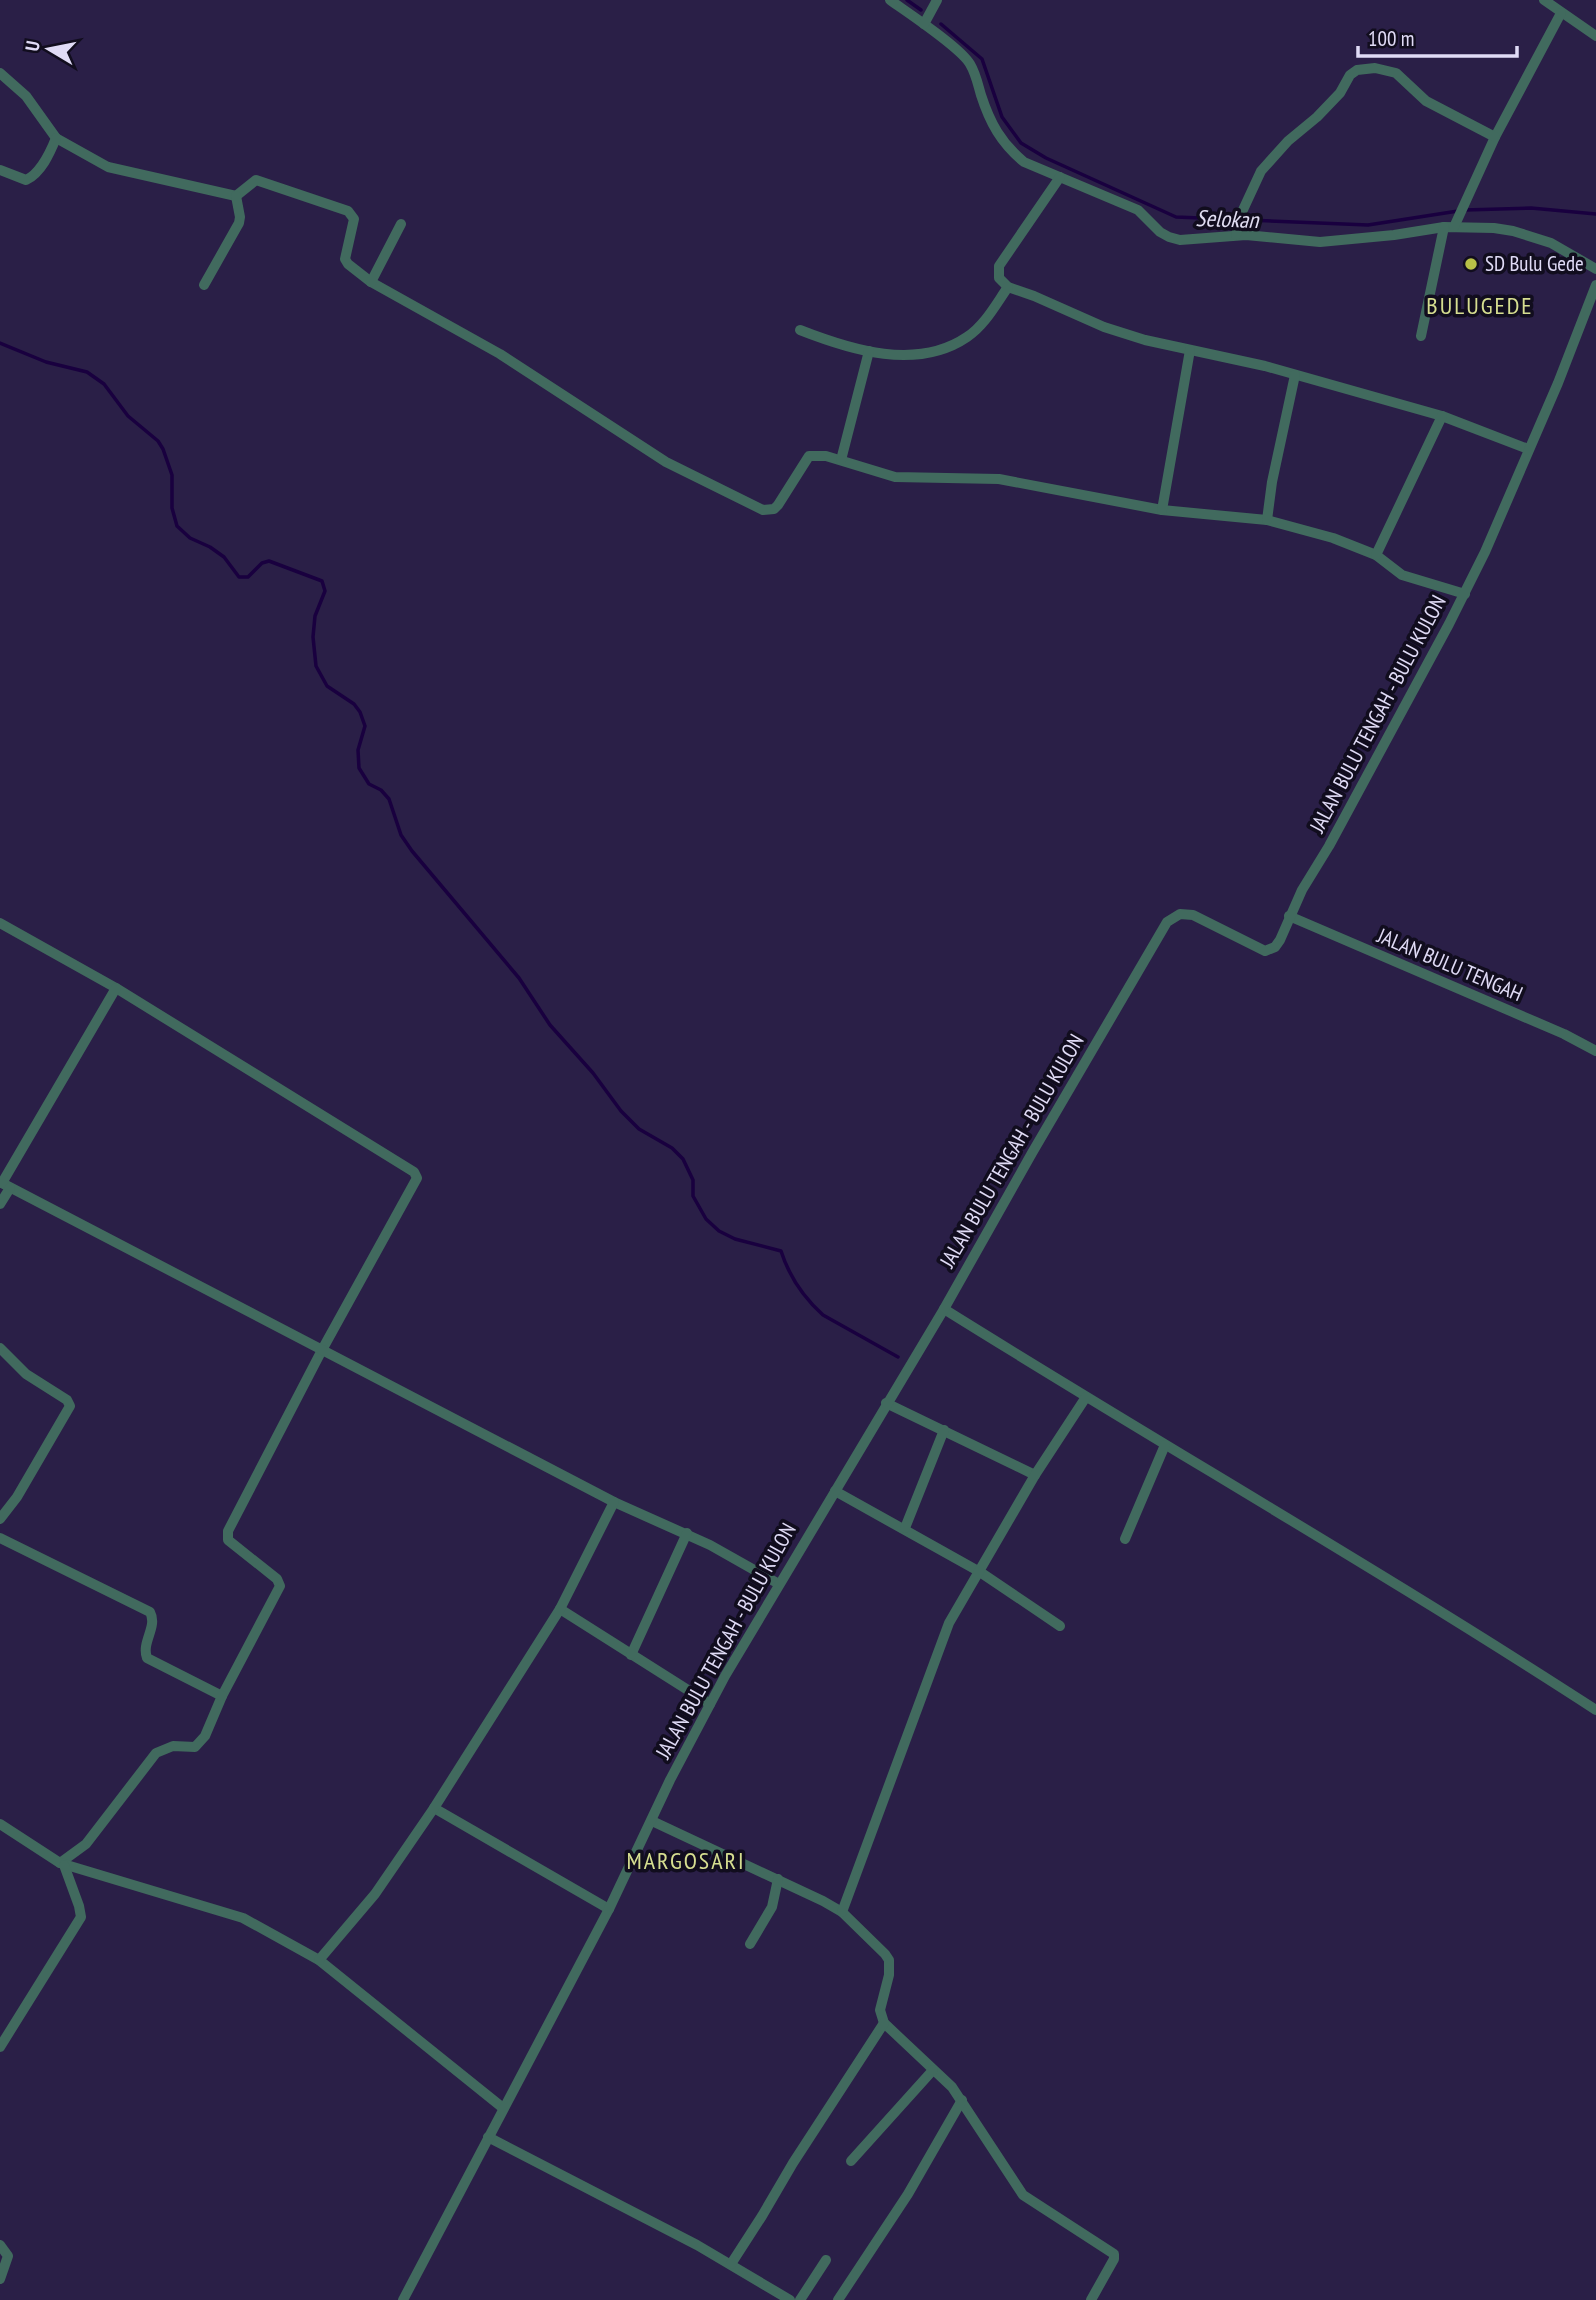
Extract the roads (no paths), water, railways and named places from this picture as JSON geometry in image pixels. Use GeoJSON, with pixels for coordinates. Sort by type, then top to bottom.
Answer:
{"type":"FeatureCollection","features":[{"type":"Feature","properties":{"kind":"street"},"geometry":{"type":"LineString","coordinates":[[890,0],[967,59],[975,73],[986,114],[998,137],[1024,162],[1138,210],[1168,237],[1200,240],[1237,233],[1320,242],[1449,227],[1513,231],[1551,243],[1596,269]]}},
{"type":"Feature","properties":{"kind":"street"},"geometry":{"type":"LineString","coordinates":[[924,24],[937,0]]}},
{"type":"Feature","properties":{"kind":"street"},"geometry":{"type":"LineString","coordinates":[[1544,0],[1596,36]]}},
{"type":"Feature","properties":{"kind":"street"},"geometry":{"type":"LineString","coordinates":[[1421,336],[1449,227],[1461,209],[1561,13]]}},
{"type":"Feature","properties":{"kind":"street"},"geometry":{"type":"LineString","coordinates":[[1237,233],[1242,212],[1261,171],[1288,141],[1340,93],[1350,75],[1357,70],[1376,68],[1396,73],[1426,101],[1496,137]]}},
{"type":"Feature","properties":{"kind":"street"},"geometry":{"type":"LineString","coordinates":[[0,73],[26,96],[62,143],[114,169],[236,196]]}},
{"type":"Feature","properties":{"kind":"street"},"geometry":{"type":"LineString","coordinates":[[0,170],[26,180],[32,178],[50,153],[56,138]]}},
{"type":"Feature","properties":{"kind":"street"},"geometry":{"type":"LineString","coordinates":[[1060,177],[999,266],[999,278],[1008,287],[1104,327],[1240,360],[1442,416],[1528,449]]}},
{"type":"Feature","properties":{"kind":"street"},"geometry":{"type":"LineString","coordinates":[[236,196],[256,180],[348,211],[354,219],[345,260],[372,282],[500,354],[667,462],[763,510],[774,509],[778,505],[809,456],[826,456],[895,477],[999,479],[1162,510],[1267,520],[1333,538],[1376,555],[1402,575],[1465,594]]}},
{"type":"Feature","properties":{"kind":"street"},"geometry":{"type":"LineString","coordinates":[[204,285],[239,223],[236,196]]}},
{"type":"Feature","properties":{"kind":"street"},"geometry":{"type":"LineString","coordinates":[[372,282],[401,224]]}},
{"type":"Feature","properties":{"kind":"street","name":"JALAN BULU TENGAH - BULU KULON"},"geometry":{"type":"LineString","coordinates":[[403,2300],[609,1909],[670,1780],[710,1704],[944,1309],[1031,1153],[1167,922],[1180,914],[1193,915],[1265,951],[1275,947],[1280,940],[1289,916],[1465,594],[1558,383],[1596,285]]}},
{"type":"Feature","properties":{"kind":"street"},"geometry":{"type":"LineString","coordinates":[[800,330],[869,351],[925,354],[968,337],[981,326],[1008,287]]}},
{"type":"Feature","properties":{"kind":"street"},"geometry":{"type":"LineString","coordinates":[[1162,510],[1190,349]]}},
{"type":"Feature","properties":{"kind":"street"},"geometry":{"type":"LineString","coordinates":[[841,460],[869,351]]}},
{"type":"Feature","properties":{"kind":"street"},"geometry":{"type":"LineString","coordinates":[[1267,520],[1272,482],[1295,375]]}},
{"type":"Feature","properties":{"kind":"street"},"geometry":{"type":"LineString","coordinates":[[1376,555],[1442,416]]}},
{"type":"Feature","properties":{"kind":"street","name":"JALAN BULU TENGAH"},"geometry":{"type":"LineString","coordinates":[[1289,916],[1564,1034],[1596,1051]]}},
{"type":"Feature","properties":{"kind":"street"},"geometry":{"type":"LineString","coordinates":[[0,923],[116,988],[416,1175],[416,1180],[322,1350],[226,1535],[228,1540],[277,1579],[280,1586],[222,1696],[201,1743],[195,1748],[173,1746],[156,1753],[86,1844],[62,1864]]}},
{"type":"Feature","properties":{"kind":"street"},"geometry":{"type":"LineString","coordinates":[[0,1204],[4,1185],[116,988]]}},
{"type":"Feature","properties":{"kind":"street"},"geometry":{"type":"LineString","coordinates":[[4,1185],[614,1502],[687,1533],[779,1584]]}},
{"type":"Feature","properties":{"kind":"street"},"geometry":{"type":"LineString","coordinates":[[944,1309],[1406,1590],[1596,1710]]}},
{"type":"Feature","properties":{"kind":"street"},"geometry":{"type":"LineString","coordinates":[[0,1348],[26,1374],[67,1400],[70,1406],[17,1497],[0,1519]]}},
{"type":"Feature","properties":{"kind":"street"},"geometry":{"type":"LineString","coordinates":[[842,1912],[949,1623],[1034,1475],[1086,1397]]}},
{"type":"Feature","properties":{"kind":"street"},"geometry":{"type":"LineString","coordinates":[[886,1404],[1034,1475]]}},
{"type":"Feature","properties":{"kind":"street"},"geometry":{"type":"LineString","coordinates":[[905,1528],[944,1430]]}},
{"type":"Feature","properties":{"kind":"street"},"geometry":{"type":"LineString","coordinates":[[1125,1539],[1165,1445]]}},
{"type":"Feature","properties":{"kind":"street"},"geometry":{"type":"LineString","coordinates":[[835,1491],[980,1572],[1060,1626]]}},
{"type":"Feature","properties":{"kind":"street"},"geometry":{"type":"LineString","coordinates":[[319,1959],[374,1894],[434,1808],[560,1609],[614,1502]]}},
{"type":"Feature","properties":{"kind":"street"},"geometry":{"type":"LineString","coordinates":[[631,1654],[687,1533]]}},
{"type":"Feature","properties":{"kind":"street"},"geometry":{"type":"LineString","coordinates":[[0,1538],[150,1612],[153,1622],[144,1647],[147,1658],[222,1696]]}},
{"type":"Feature","properties":{"kind":"street"},"geometry":{"type":"LineString","coordinates":[[560,1609],[710,1704]]}},
{"type":"Feature","properties":{"kind":"street"},"geometry":{"type":"LineString","coordinates":[[434,1808],[609,1909]]}},
{"type":"Feature","properties":{"kind":"street"},"geometry":{"type":"LineString","coordinates":[[652,1821],[778,1879],[842,1912],[885,1954],[889,1960],[888,1975],[880,2010],[884,2023],[952,2087],[1023,2195],[1114,2254],[1111,2266],[1091,2300]]}},
{"type":"Feature","properties":{"kind":"street"},"geometry":{"type":"LineString","coordinates":[[0,1824],[62,1864],[243,1918],[319,1959],[503,2108]]}},
{"type":"Feature","properties":{"kind":"street"},"geometry":{"type":"LineString","coordinates":[[0,2047],[81,1917],[62,1864]]}},
{"type":"Feature","properties":{"kind":"street"},"geometry":{"type":"LineString","coordinates":[[750,1944],[772,1907],[778,1879]]}},
{"type":"Feature","properties":{"kind":"street"},"geometry":{"type":"LineString","coordinates":[[731,2264],[884,2023]]}},
{"type":"Feature","properties":{"kind":"street"},"geometry":{"type":"LineString","coordinates":[[851,2161],[933,2070]]}},
{"type":"Feature","properties":{"kind":"street"},"geometry":{"type":"LineString","coordinates":[[838,2300],[908,2194],[962,2100]]}},
{"type":"Feature","properties":{"kind":"street"},"geometry":{"type":"LineString","coordinates":[[488,2137],[731,2264],[790,2300]]}},
{"type":"Feature","properties":{"kind":"street"},"geometry":{"type":"LineString","coordinates":[[0,2245],[8,2256],[0,2279]]}},
{"type":"Feature","properties":{"kind":"street"},"geometry":{"type":"LineString","coordinates":[[800,2300],[826,2260]]}},
{"type":"Feature","properties":{"kind":"waterway","name":"Selokan"},"geometry":{"type":"LineString","coordinates":[[907,0],[921,10]]}},
{"type":"Feature","properties":{"kind":"waterway","name":"Selokan"},"geometry":{"type":"LineString","coordinates":[[941,24],[982,59],[1002,117],[1021,143],[1046,158],[1176,217],[1368,225],[1458,211]]}},
{"type":"Feature","properties":{"kind":"waterway","name":"Selokan"},"geometry":{"type":"LineString","coordinates":[[1465,210],[1531,208],[1596,214]]}},
{"type":"Feature","properties":{"kind":"waterway"},"geometry":{"type":"LineString","coordinates":[[0,343],[46,362],[87,372],[104,384],[128,416],[158,441],[163,449],[172,475],[172,508],[177,526],[190,538],[224,557],[239,577],[248,577],[262,563],[269,561],[322,581],[325,591],[315,616],[313,637],[316,666],[327,686],[354,704],[360,712],[365,726],[358,750],[359,768],[369,784],[381,790],[389,799],[401,835],[412,851],[519,978],[550,1025],[593,1073],[621,1111],[639,1129],[672,1148],[683,1159],[693,1180],[693,1196],[706,1219],[719,1231],[735,1239],[781,1251],[797,1286],[823,1315],[898,1357]]}},
{"type":"Feature","properties":{"kind":"place","name":"SD Bulu Gede"},"geometry":{"type":"Point","coordinates":[1471,264]}},
{"type":"Feature","properties":{"kind":"district","name":"BULUGEDE"},"geometry":{"type":"Point","coordinates":[1480,306]}},
{"type":"Feature","properties":{"kind":"district","name":"MARGOSARI"},"geometry":{"type":"Point","coordinates":[686,1861]}}]}
